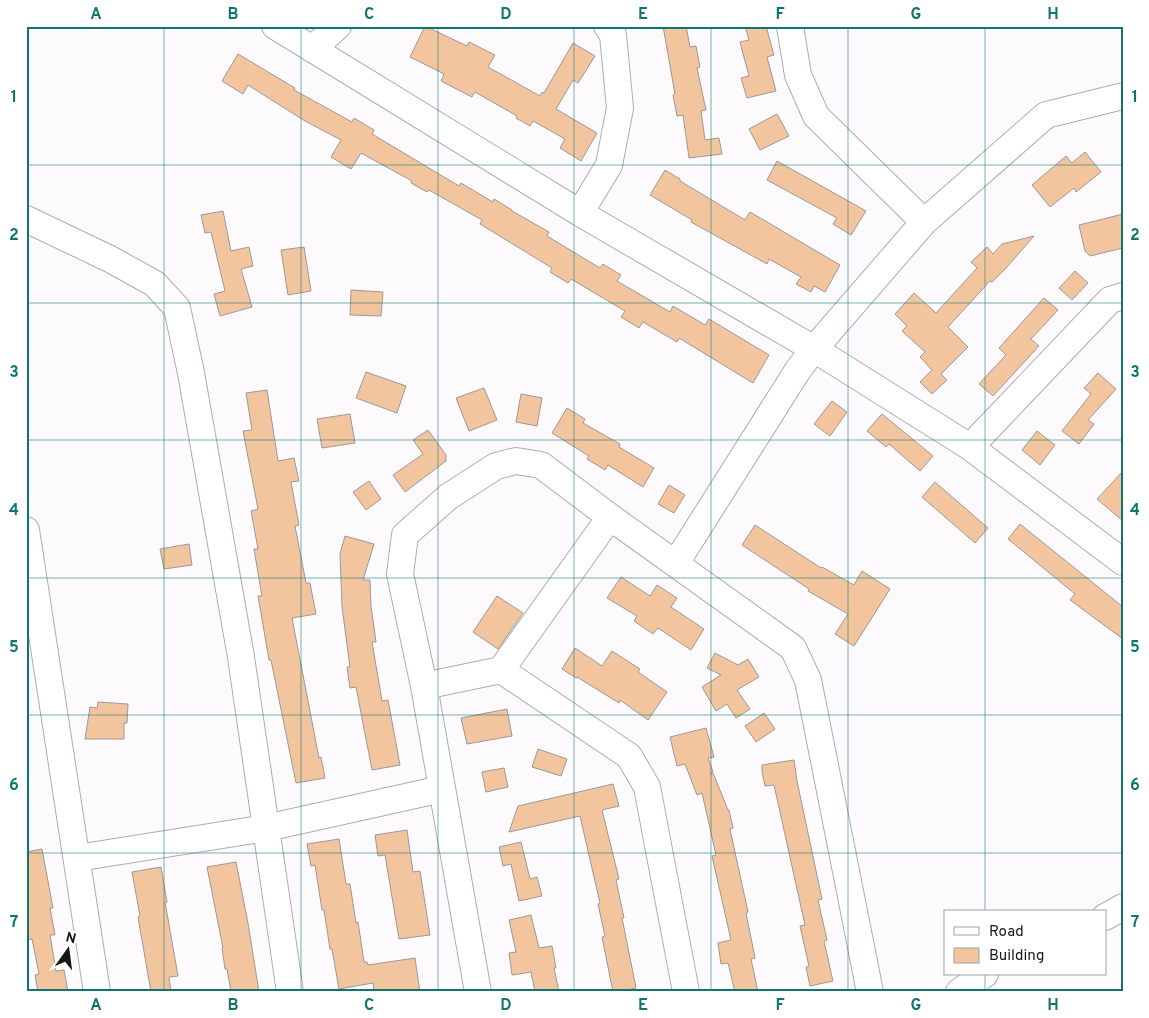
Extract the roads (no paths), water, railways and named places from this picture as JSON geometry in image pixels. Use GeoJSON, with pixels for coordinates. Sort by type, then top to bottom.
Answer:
{"type":"FeatureCollection","features":[{"type":"Feature","properties":{"kind":"street"},"geometry":{"type":"LineString","coordinates":[[275,26],[580,213],[814,349],[970,447],[1123,562]]}},
{"type":"Feature","properties":{"kind":"street"},"geometry":{"type":"LineString","coordinates":[[312,49],[338,26]]}},
{"type":"Feature","properties":{"kind":"street"},"geometry":{"type":"LineString","coordinates":[[580,213],[610,165],[620,108],[613,35],[607,26]]}},
{"type":"Feature","properties":{"kind":"street"},"geometry":{"type":"LineString","coordinates":[[790,26],[798,75],[816,116],[924,222]]}},
{"type":"Feature","properties":{"kind":"street"},"geometry":{"type":"LineString","coordinates":[[676,563],[798,370],[924,222],[1046,115],[1123,96]]}},
{"type":"Feature","properties":{"kind":"street"},"geometry":{"type":"LineString","coordinates":[[26,219],[110,259],[155,284],[178,308],[241,658],[290,992]]}},
{"type":"Feature","properties":{"kind":"street"},"geometry":{"type":"LineString","coordinates":[[970,447],[1110,300],[1123,296]]}},
{"type":"Feature","properties":{"kind":"street"},"geometry":{"type":"LineString","coordinates":[[478,992],[424,686],[400,574],[405,535],[448,497],[496,466],[516,460],[541,465],[610,517],[793,648],[808,680],[870,992]]}},
{"type":"Feature","properties":{"kind":"street"},"geometry":{"type":"LineString","coordinates":[[424,686],[501,670],[610,517]]}},
{"type":"Feature","properties":{"kind":"street"},"geometry":{"type":"LineString","coordinates":[[26,530],[98,992]]}},
{"type":"Feature","properties":{"kind":"street"},"geometry":{"type":"LineString","coordinates":[[501,670],[630,756],[647,787],[686,992]]}},
{"type":"Feature","properties":{"kind":"street"},"geometry":{"type":"LineString","coordinates":[[77,858],[266,828],[442,789]]}},
{"type":"Feature","properties":{"kind":"street"},"geometry":{"type":"LineString","coordinates":[[1106,916],[1123,907]]}},
{"type":"Feature","properties":{"kind":"street"},"geometry":{"type":"LineString","coordinates":[[959,992],[982,976]]}}]}
